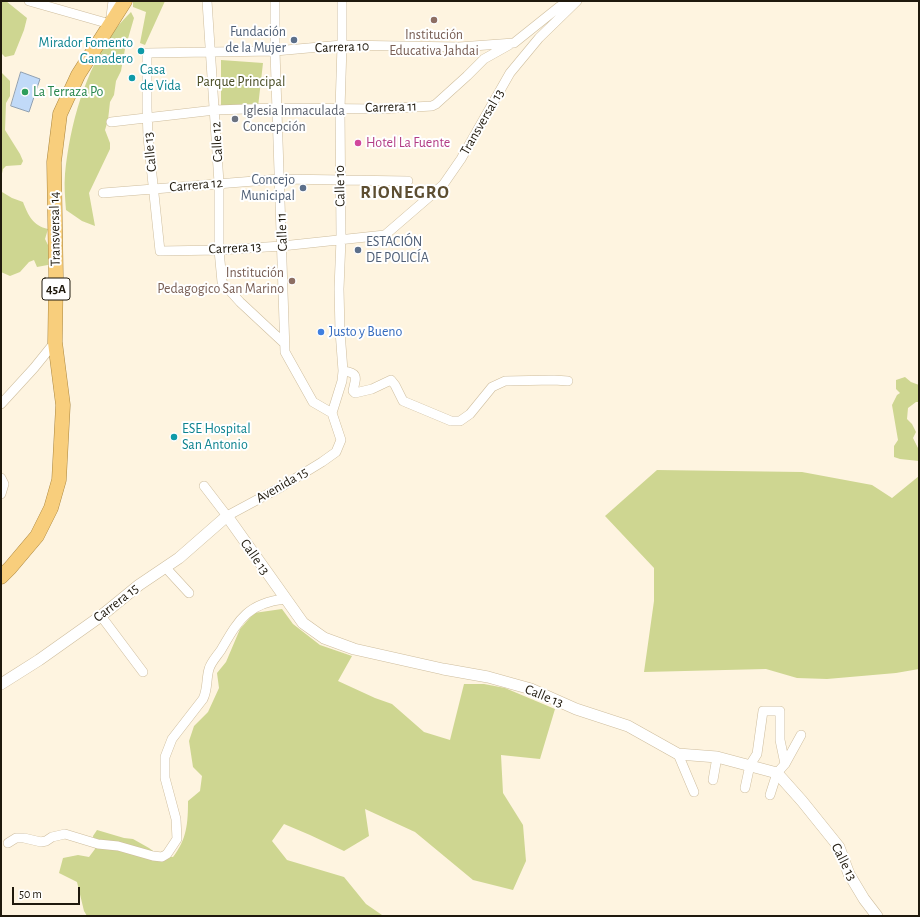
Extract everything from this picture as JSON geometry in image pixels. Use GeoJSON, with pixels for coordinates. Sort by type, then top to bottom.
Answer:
{"type":"FeatureCollection","features":[{"type":"Feature","properties":{"kind":"highway","name":"Transversal 14"},"geometry":{"type":"LineString","coordinates":[[1,577],[37,536],[51,508],[59,480],[63,405],[55,342],[56,276],[54,162],[60,114],[78,74],[125,1]]}},
{"type":"Feature","properties":{"kind":"street"},"geometry":{"type":"LineString","coordinates":[[28,2],[110,24],[113,1]]}},
{"type":"Feature","properties":{"kind":"street","name":"Calle 12"},"geometry":{"type":"LineString","coordinates":[[207,1],[219,183],[219,250],[222,282],[240,302],[284,343]]}},
{"type":"Feature","properties":{"kind":"street","name":"Calle 11"},"geometry":{"type":"LineString","coordinates":[[275,1],[275,51],[284,343]]}},
{"type":"Feature","properties":{"kind":"street","name":"Calle 10"},"geometry":{"type":"LineString","coordinates":[[332,413],[342,381],[343,371],[339,289],[341,239],[340,109],[342,1]]}},
{"type":"Feature","properties":{"kind":"street"},"geometry":{"type":"LineString","coordinates":[[514,43],[559,7],[570,1]]}},
{"type":"Feature","properties":{"kind":"street","name":"Transversal 13"},"geometry":{"type":"LineString","coordinates":[[381,236],[389,232],[443,185],[460,159],[510,73],[539,38],[577,1]]}},
{"type":"Feature","properties":{"kind":"street","name":"Carrera 10"},"geometry":{"type":"LineString","coordinates":[[147,53],[275,51],[342,45],[459,47],[514,43]]}},
{"type":"Feature","properties":{"kind":"street","name":"Carrera 11"},"geometry":{"type":"LineString","coordinates":[[111,122],[215,110],[277,108],[380,109],[432,106],[467,76],[484,59],[514,43]]}},
{"type":"Feature","properties":{"kind":"street","name":"Calle 13"},"geometry":{"type":"LineString","coordinates":[[147,53],[147,118],[160,251]]}},
{"type":"Feature","properties":{"kind":"street","name":"Carrera 12"},"geometry":{"type":"LineString","coordinates":[[103,193],[280,179],[408,181]]}},
{"type":"Feature","properties":{"kind":"street","name":"Carrera 13"},"geometry":{"type":"LineString","coordinates":[[160,251],[219,250],[282,246],[381,236]]}},
{"type":"Feature","properties":{"kind":"street"},"geometry":{"type":"LineString","coordinates":[[1,404],[55,342]]}},
{"type":"Feature","properties":{"kind":"street"},"geometry":{"type":"LineString","coordinates":[[284,343],[285,352],[313,402],[332,413]]}},
{"type":"Feature","properties":{"kind":"street"},"geometry":{"type":"LineString","coordinates":[[343,371],[352,372],[355,374],[356,377],[353,391],[355,393],[372,389],[391,380],[403,401],[451,421],[460,421],[470,414],[492,387],[505,381],[568,380]]}},
{"type":"Feature","properties":{"kind":"street","name":"Avenida 15"},"geometry":{"type":"LineString","coordinates":[[227,516],[281,487],[336,452],[341,440],[332,413]]}},
{"type":"Feature","properties":{"kind":"street"},"geometry":{"type":"LineString","coordinates":[[1,478],[4,484],[1,494]]}},
{"type":"Feature","properties":{"kind":"street","name":"Calle 13"},"geometry":{"type":"LineString","coordinates":[[204,486],[303,623],[324,638],[354,649],[443,669],[488,677],[531,689],[576,709],[628,726],[678,754],[717,757],[777,773],[839,847],[849,874],[864,899],[877,916]]}},
{"type":"Feature","properties":{"kind":"street","name":"Carrera 15"},"geometry":{"type":"LineString","coordinates":[[1,684],[39,660],[101,616],[139,585],[166,568],[227,516]]}},
{"type":"Feature","properties":{"kind":"street"},"geometry":{"type":"LineString","coordinates":[[166,568],[189,593]]}},
{"type":"Feature","properties":{"kind":"street"},"geometry":{"type":"LineString","coordinates":[[8,843],[16,838],[24,838],[41,842],[52,837],[65,834],[98,844],[118,846],[153,856],[162,857],[167,854],[177,839],[176,819],[165,778],[165,757],[172,739],[206,693],[209,667],[235,625],[246,613],[262,604],[285,599]]}},
{"type":"Feature","properties":{"kind":"street"},"geometry":{"type":"LineString","coordinates":[[101,616],[143,672]]}},
{"type":"Feature","properties":{"kind":"street"},"geometry":{"type":"LineString","coordinates":[[745,788],[750,765],[758,754],[763,711],[780,711],[780,740],[785,764]]}},
{"type":"Feature","properties":{"kind":"street"},"geometry":{"type":"LineString","coordinates":[[770,795],[777,773],[785,764],[801,735]]}},
{"type":"Feature","properties":{"kind":"street"},"geometry":{"type":"LineString","coordinates":[[678,754],[694,792]]}},
{"type":"Feature","properties":{"kind":"street"},"geometry":{"type":"LineString","coordinates":[[713,780],[717,757]]}},
{"type":"Feature","properties":{"kind":"green space"},"geometry":{"type":"Polygon","coordinates":[[[1,1],[6,1],[27,18],[14,55],[5,57],[1,53],[1,1]]]}},
{"type":"Feature","properties":{"kind":"green space"},"geometry":{"type":"Polygon","coordinates":[[[133,1],[165,1],[145,45],[140,43],[146,12],[133,7],[133,1]]]}},
{"type":"Feature","properties":{"kind":"green space"},"geometry":{"type":"Polygon","coordinates":[[[131,12],[134,18],[125,49],[121,71],[116,81],[114,95],[110,102],[105,130],[110,143],[110,149],[89,193],[95,226],[82,221],[66,210],[65,174],[67,155],[80,99],[95,63],[114,31],[131,12]]]}},
{"type":"Feature","properties":{"kind":"green space","name":"Parque Principal"},"geometry":{"type":"Polygon","coordinates":[[[221,60],[263,63],[258,107],[221,111],[221,60]]]}},
{"type":"Feature","properties":{"kind":"green space"},"geometry":{"type":"Polygon","coordinates":[[[1,72],[10,81],[10,96],[6,103],[5,130],[23,161],[21,165],[6,166],[3,169],[1,178],[1,72]]]}},
{"type":"Feature","properties":{"kind":"green space"},"geometry":{"type":"Polygon","coordinates":[[[1,187],[2,192],[23,202],[29,215],[35,223],[48,229],[45,239],[51,251],[53,264],[37,267],[34,260],[29,262],[20,272],[10,276],[1,272],[1,187]]]}},
{"type":"Feature","properties":{"kind":"green space"},"geometry":{"type":"Polygon","coordinates":[[[905,377],[911,382],[919,385],[919,402],[916,402],[908,408],[907,419],[912,424],[916,432],[913,438],[919,450],[919,461],[894,457],[894,446],[898,440],[892,405],[897,395],[900,393],[896,389],[896,380],[905,377]]]}},
{"type":"Feature","properties":{"kind":"green space"},"geometry":{"type":"Polygon","coordinates":[[[657,470],[802,472],[872,485],[892,498],[919,476],[919,669],[896,673],[827,679],[797,678],[766,669],[644,672],[654,601],[654,568],[605,516],[657,470]]]}},
{"type":"Feature","properties":{"kind":"green space"},"geometry":{"type":"Polygon","coordinates":[[[282,609],[293,624],[320,645],[352,656],[338,681],[392,704],[424,732],[450,740],[464,684],[484,684],[505,688],[555,709],[540,759],[501,755],[503,793],[523,825],[526,861],[513,890],[473,880],[415,832],[365,809],[369,836],[344,851],[284,824],[272,841],[287,860],[344,877],[366,904],[382,915],[380,916],[87,916],[84,911],[77,882],[59,873],[63,858],[78,855],[89,857],[95,849],[93,836],[97,830],[124,838],[133,839],[160,856],[173,857],[181,844],[186,830],[188,801],[200,791],[202,776],[193,767],[189,741],[194,726],[208,712],[219,688],[217,673],[226,662],[240,629],[254,613],[282,609]]]}},
{"type":"Feature","properties":{"kind":"water","name":"La Terraza Po"},"geometry":{"type":"Polygon","coordinates":[[[21,72],[40,79],[29,112],[11,106],[21,72]]]}},
{"type":"Feature","properties":{"kind":"place","name":"Institución Educativa Jahdai"},"geometry":{"type":"Point","coordinates":[434,20]}},
{"type":"Feature","properties":{"kind":"place","name":"Fundación de la Mujer"},"geometry":{"type":"Point","coordinates":[294,40]}},
{"type":"Feature","properties":{"kind":"place","name":"Mirador Fomento Ganadero"},"geometry":{"type":"Point","coordinates":[141,51]}},
{"type":"Feature","properties":{"kind":"place","name":"Casa de Vida"},"geometry":{"type":"Point","coordinates":[132,78]}},
{"type":"Feature","properties":{"kind":"place","name":"La Terraza Po"},"geometry":{"type":"Point","coordinates":[25,92]}},
{"type":"Feature","properties":{"kind":"place","name":"Iglesia Inmaculada Concepción"},"geometry":{"type":"Point","coordinates":[235,119]}},
{"type":"Feature","properties":{"kind":"place","name":"Hotel La Fuente"},"geometry":{"type":"Point","coordinates":[358,143]}},
{"type":"Feature","properties":{"kind":"place","name":"Concejo Municipal"},"geometry":{"type":"Point","coordinates":[303,188]}},
{"type":"Feature","properties":{"kind":"place","name":"ESTACIÓN DE POLICÍA"},"geometry":{"type":"Point","coordinates":[358,250]}},
{"type":"Feature","properties":{"kind":"place","name":"Institución Pedagogico San Marino"},"geometry":{"type":"Point","coordinates":[292,281]}},
{"type":"Feature","properties":{"kind":"place","name":"Justo y Bueno"},"geometry":{"type":"Point","coordinates":[321,332]}},
{"type":"Feature","properties":{"kind":"place","name":"ESE Hospital San Antonio"},"geometry":{"type":"Point","coordinates":[174,437]}},
{"type":"Feature","properties":{"kind":"district","name":"RIONEGRO"},"geometry":{"type":"Point","coordinates":[405,193]}}]}
